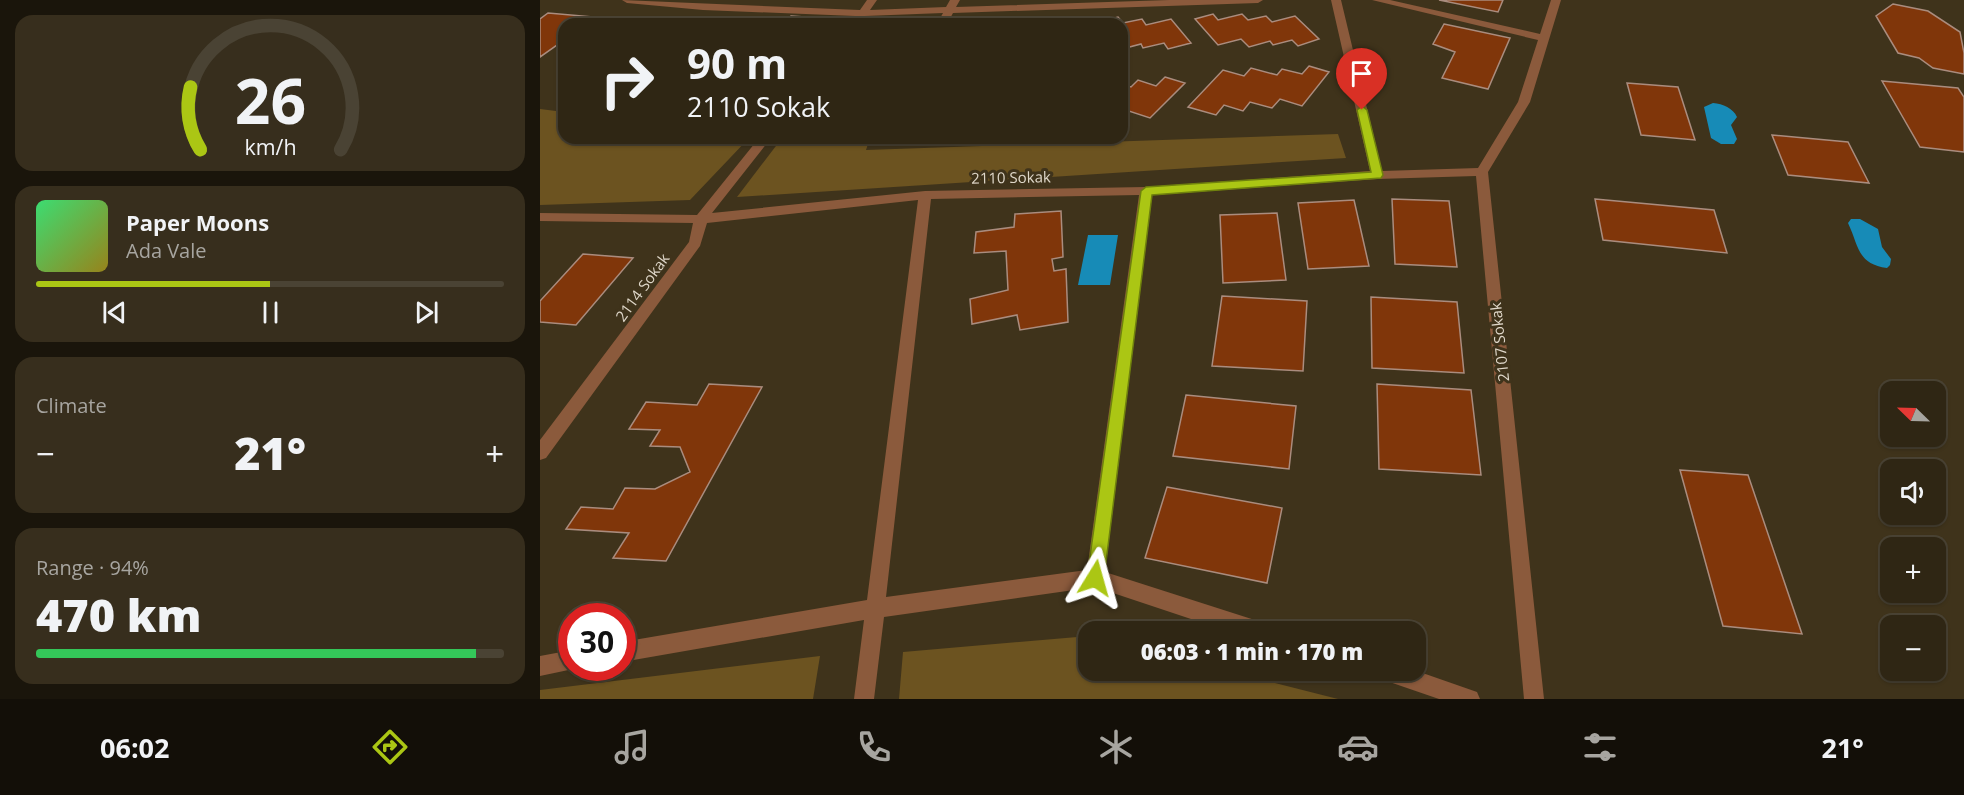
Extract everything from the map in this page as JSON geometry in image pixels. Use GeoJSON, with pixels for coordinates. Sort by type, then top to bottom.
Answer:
{"type":"FeatureCollection","features":[{"type":"Feature","properties":{"kind":"street"},"geometry":{"type":"LineString","coordinates":[[627,0],[703,7],[863,13],[949,12],[1258,0]]}},
{"type":"Feature","properties":{"kind":"street"},"geometry":{"type":"LineString","coordinates":[[859,18],[872,0]]}},
{"type":"Feature","properties":{"kind":"street"},"geometry":{"type":"LineString","coordinates":[[946,18],[955,0]]}},
{"type":"Feature","properties":{"kind":"street"},"geometry":{"type":"LineString","coordinates":[[1336,0],[1377,175]]}},
{"type":"Feature","properties":{"kind":"street"},"geometry":{"type":"LineString","coordinates":[[1377,0],[1545,38]]}},
{"type":"Feature","properties":{"kind":"street"},"geometry":{"type":"LineString","coordinates":[[1482,172],[1524,102],[1556,0]]}},
{"type":"Feature","properties":{"kind":"street","name":"2114 Sokak"},"geometry":{"type":"LineString","coordinates":[[540,453],[695,243],[701,219],[760,144]]}},
{"type":"Feature","properties":{"kind":"street","name":"2110 Sokak"},"geometry":{"type":"LineString","coordinates":[[540,217],[701,219],[925,195],[1146,191],[1377,175],[1482,172]]}},
{"type":"Feature","properties":{"kind":"street","name":"2107 Sokak"},"geometry":{"type":"LineString","coordinates":[[1482,172],[1534,699]]}},
{"type":"Feature","properties":{"kind":"street"},"geometry":{"type":"LineString","coordinates":[[1095,578],[1146,191]]}},
{"type":"Feature","properties":{"kind":"street"},"geometry":{"type":"LineString","coordinates":[[864,699],[877,608],[925,195]]}},
{"type":"Feature","properties":{"kind":"street"},"geometry":{"type":"LineString","coordinates":[[636,650],[877,608],[1095,578],[1227,621]]}},
{"type":"Feature","properties":{"kind":"street"},"geometry":{"type":"LineString","coordinates":[[540,666],[558,663]]}},
{"type":"Feature","properties":{"kind":"street"},"geometry":{"type":"LineString","coordinates":[[1415,681],[1470,699]]}},
{"type":"Feature","properties":{"kind":"shaded area"},"geometry":{"type":"Polygon","coordinates":[[[540,109],[558,111],[558,144],[743,144],[690,200],[540,205],[540,109]]]}},
{"type":"Feature","properties":{"kind":"shaded area"},"geometry":{"type":"Polygon","coordinates":[[[1338,134],[1346,158],[737,197],[777,144],[868,144],[866,150],[1043,144],[1128,144],[1128,141],[1338,134]]]}},
{"type":"Feature","properties":{"kind":"shaded area"},"geometry":{"type":"Polygon","coordinates":[[[1078,637],[1078,681],[1267,681],[1338,699],[899,699],[903,652],[1078,637]]]}},
{"type":"Feature","properties":{"kind":"shaded area"},"geometry":{"type":"Polygon","coordinates":[[[820,656],[813,699],[540,699],[540,690],[614,681],[636,681],[636,678],[820,656]]]}},
{"type":"Feature","properties":{"kind":"water"},"geometry":{"type":"Polygon","coordinates":[[[1713,103],[1727,107],[1737,117],[1731,125],[1737,139],[1734,144],[1721,144],[1711,138],[1704,107],[1713,103]]]}},
{"type":"Feature","properties":{"kind":"water"},"geometry":{"type":"Polygon","coordinates":[[[1851,219],[1860,219],[1878,229],[1882,247],[1891,259],[1887,268],[1870,263],[1860,253],[1848,223],[1851,219]]]}},
{"type":"Feature","properties":{"kind":"water"},"geometry":{"type":"Polygon","coordinates":[[[1088,235],[1118,235],[1110,285],[1078,285],[1088,235]]]}},
{"type":"Feature","properties":{"kind":"building"},"geometry":{"type":"Polygon","coordinates":[[[1439,0],[1503,0],[1498,12],[1439,0]]]}},
{"type":"Feature","properties":{"kind":"building"},"geometry":{"type":"Polygon","coordinates":[[[1893,4],[1928,11],[1960,32],[1964,53],[1964,74],[1933,68],[1919,58],[1898,53],[1876,16],[1893,4]]]}},
{"type":"Feature","properties":{"kind":"building"},"geometry":{"type":"Polygon","coordinates":[[[548,13],[594,17],[558,18],[558,44],[540,57],[540,19],[548,13]]]}},
{"type":"Feature","properties":{"kind":"building"},"geometry":{"type":"Polygon","coordinates":[[[1213,14],[1218,20],[1242,14],[1248,20],[1266,16],[1272,22],[1295,16],[1319,39],[1298,46],[1292,40],[1273,45],[1270,41],[1249,47],[1241,39],[1218,45],[1195,19],[1213,14]]]}},
{"type":"Feature","properties":{"kind":"building"},"geometry":{"type":"Polygon","coordinates":[[[791,16],[818,18],[789,18],[791,16]]]}},
{"type":"Feature","properties":{"kind":"building"},"geometry":{"type":"Polygon","coordinates":[[[1142,19],[1146,25],[1171,19],[1191,43],[1168,49],[1164,43],[1143,48],[1141,44],[1128,47],[1128,22],[1142,19]]]}},
{"type":"Feature","properties":{"kind":"building"},"geometry":{"type":"Polygon","coordinates":[[[1444,24],[1510,38],[1488,89],[1442,78],[1455,52],[1433,44],[1444,24]]]}},
{"type":"Feature","properties":{"kind":"building"},"geometry":{"type":"Polygon","coordinates":[[[1309,66],[1329,72],[1302,106],[1280,99],[1272,108],[1250,102],[1243,111],[1224,105],[1216,115],[1188,107],[1223,70],[1244,76],[1251,68],[1277,75],[1282,69],[1302,74],[1309,66]]]}},
{"type":"Feature","properties":{"kind":"building"},"geometry":{"type":"Polygon","coordinates":[[[1165,77],[1185,83],[1150,118],[1128,112],[1128,86],[1131,87],[1138,80],[1156,86],[1165,77]]]}},
{"type":"Feature","properties":{"kind":"building"},"geometry":{"type":"Polygon","coordinates":[[[1882,81],[1958,88],[1964,97],[1964,152],[1920,147],[1882,81]]]}},
{"type":"Feature","properties":{"kind":"building"},"geometry":{"type":"Polygon","coordinates":[[[1627,83],[1678,87],[1695,140],[1641,135],[1627,83]]]}},
{"type":"Feature","properties":{"kind":"building"},"geometry":{"type":"Polygon","coordinates":[[[1772,135],[1848,142],[1869,183],[1788,175],[1772,135]]]}},
{"type":"Feature","properties":{"kind":"building"},"geometry":{"type":"Polygon","coordinates":[[[1392,199],[1449,201],[1457,267],[1395,264],[1392,199]]]}},
{"type":"Feature","properties":{"kind":"building"},"geometry":{"type":"Polygon","coordinates":[[[1595,199],[1714,210],[1727,253],[1603,240],[1595,199]]]}},
{"type":"Feature","properties":{"kind":"building"},"geometry":{"type":"Polygon","coordinates":[[[1354,200],[1369,266],[1308,269],[1298,203],[1354,200]]]}},
{"type":"Feature","properties":{"kind":"building"},"geometry":{"type":"Polygon","coordinates":[[[1061,211],[1063,257],[1052,259],[1054,271],[1066,269],[1068,322],[1020,330],[1017,315],[972,324],[970,299],[1008,290],[1006,251],[974,253],[976,232],[1014,227],[1015,214],[1061,211]]]}},
{"type":"Feature","properties":{"kind":"building"},"geometry":{"type":"Polygon","coordinates":[[[1277,213],[1286,280],[1223,283],[1220,215],[1277,213]]]}},
{"type":"Feature","properties":{"kind":"building"},"geometry":{"type":"Polygon","coordinates":[[[583,254],[633,258],[576,325],[540,322],[540,301],[583,254]]]}},
{"type":"Feature","properties":{"kind":"building"},"geometry":{"type":"Polygon","coordinates":[[[1222,296],[1307,301],[1303,371],[1212,366],[1222,296]]]}},
{"type":"Feature","properties":{"kind":"building"},"geometry":{"type":"Polygon","coordinates":[[[1371,297],[1457,302],[1464,373],[1372,368],[1371,297]]]}},
{"type":"Feature","properties":{"kind":"building"},"geometry":{"type":"Polygon","coordinates":[[[709,384],[762,387],[666,561],[613,558],[629,533],[566,529],[581,507],[613,509],[625,488],[655,489],[690,472],[680,447],[650,446],[660,430],[629,429],[646,402],[697,405],[709,384]]]}},
{"type":"Feature","properties":{"kind":"building"},"geometry":{"type":"Polygon","coordinates":[[[1377,384],[1471,390],[1481,475],[1379,469],[1377,384]]]}},
{"type":"Feature","properties":{"kind":"building"},"geometry":{"type":"Polygon","coordinates":[[[1186,395],[1296,406],[1289,469],[1173,456],[1186,395]]]}},
{"type":"Feature","properties":{"kind":"building"},"geometry":{"type":"Polygon","coordinates":[[[1680,470],[1748,475],[1802,634],[1723,626],[1680,470]]]}},
{"type":"Feature","properties":{"kind":"building"},"geometry":{"type":"Polygon","coordinates":[[[1167,487],[1282,508],[1267,583],[1145,558],[1167,487]]]}},
{"type":"Feature","properties":{"kind":"route"},"geometry":{"type":"LineString","coordinates":[[1095,578],[1146,191],[1377,175],[1362,110]]}}]}
